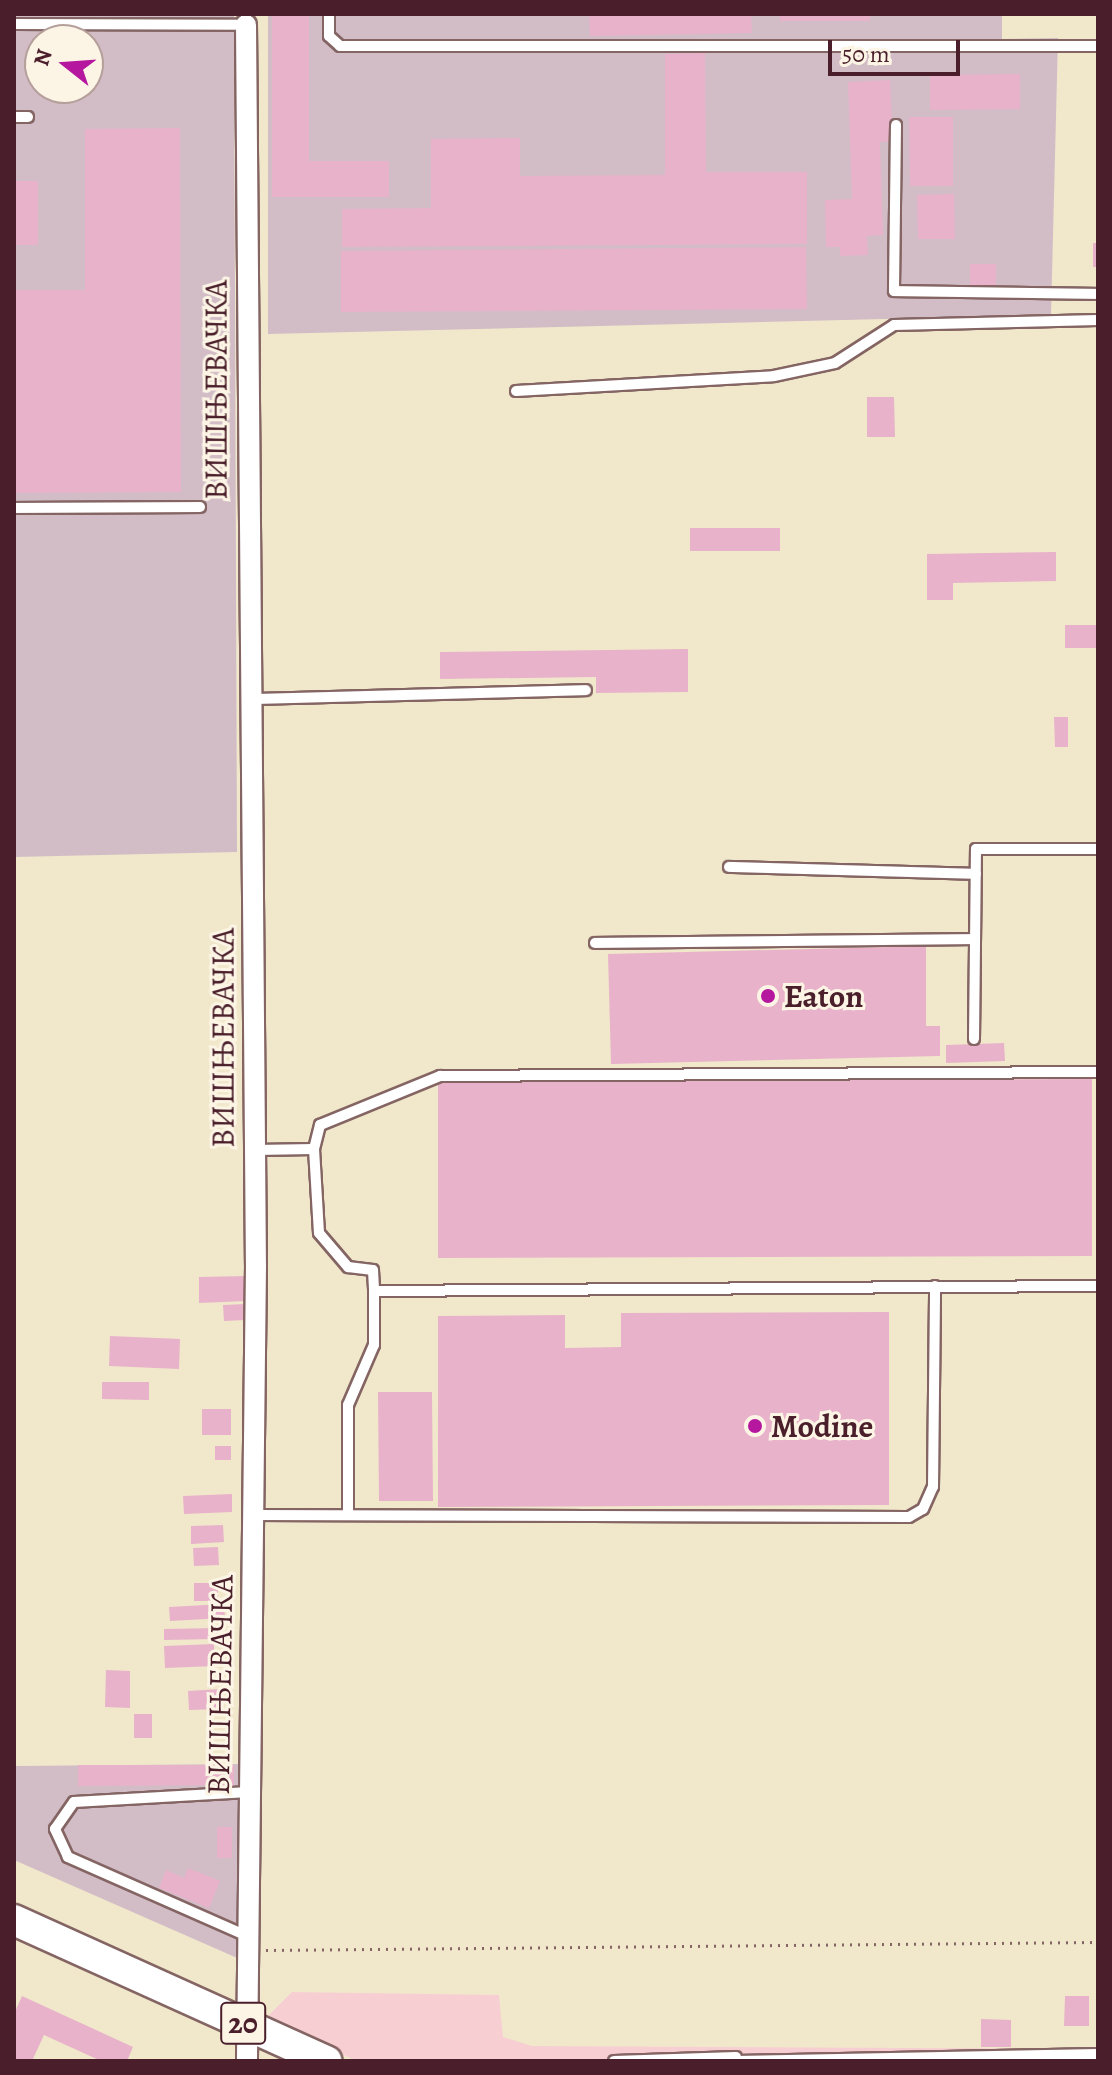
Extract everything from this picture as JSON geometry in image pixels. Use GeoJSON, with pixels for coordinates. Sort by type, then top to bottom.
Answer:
{"type":"FeatureCollection","features":[{"type":"Feature","properties":{"kind":"main road","name":"20"},"geometry":{"type":"LineString","coordinates":[[14,1920],[327,2061]]}},
{"type":"Feature","properties":{"kind":"street","name":"ВИШЊЕВАЧКА"},"geometry":{"type":"LineString","coordinates":[[246,19],[253,1150],[247,1943],[250,2026],[247,2061]]}},
{"type":"Feature","properties":{"kind":"lane"},"geometry":{"type":"LineString","coordinates":[[329,14],[329,36],[340,46],[1098,46]]}},
{"type":"Feature","properties":{"kind":"lane"},"geometry":{"type":"LineString","coordinates":[[14,24],[246,19]]}},
{"type":"Feature","properties":{"kind":"lane"},"geometry":{"type":"LineString","coordinates":[[14,117],[28,117]]}},
{"type":"Feature","properties":{"kind":"lane"},"geometry":{"type":"LineString","coordinates":[[896,125],[894,291],[1098,294]]}},
{"type":"Feature","properties":{"kind":"lane"},"geometry":{"type":"LineString","coordinates":[[516,391],[774,376],[835,363],[894,325],[1098,320]]}},
{"type":"Feature","properties":{"kind":"lane"},"geometry":{"type":"LineString","coordinates":[[14,508],[200,507]]}},
{"type":"Feature","properties":{"kind":"lane"},"geometry":{"type":"LineString","coordinates":[[251,699],[586,690]]}},
{"type":"Feature","properties":{"kind":"lane"},"geometry":{"type":"LineString","coordinates":[[974,1039],[976,849],[1098,849]]}},
{"type":"Feature","properties":{"kind":"lane"},"geometry":{"type":"LineString","coordinates":[[729,867],[976,874]]}},
{"type":"Feature","properties":{"kind":"lane"},"geometry":{"type":"LineString","coordinates":[[595,943],[975,939]]}},
{"type":"Feature","properties":{"kind":"lane"},"geometry":{"type":"LineString","coordinates":[[348,1515],[348,1405],[374,1345],[373,1270],[348,1267],[319,1233],[314,1149],[320,1125],[440,1076],[1098,1072]]}},
{"type":"Feature","properties":{"kind":"lane"},"geometry":{"type":"LineString","coordinates":[[253,1150],[314,1149]]}},
{"type":"Feature","properties":{"kind":"lane"},"geometry":{"type":"LineString","coordinates":[[252,1515],[909,1517],[923,1509],[933,1487],[935,1286]]}},
{"type":"Feature","properties":{"kind":"lane"},"geometry":{"type":"LineString","coordinates":[[374,1291],[1098,1286]]}},
{"type":"Feature","properties":{"kind":"lane"},"geometry":{"type":"LineString","coordinates":[[247,1943],[68,1857],[55,1829],[74,1802],[249,1792]]}},
{"type":"Feature","properties":{"kind":"lane"},"geometry":{"type":"LineString","coordinates":[[614,2061],[1098,2054]]}},
{"type":"Feature","properties":{"kind":"path"},"geometry":{"type":"LineString","coordinates":[[247,1943],[1098,1942]]}},
{"type":"Feature","properties":{"kind":"shaded area"},"geometry":{"type":"Polygon","coordinates":[[[14,14],[234,14],[237,852],[14,857],[14,14]]]}},
{"type":"Feature","properties":{"kind":"shaded area"},"geometry":{"type":"Polygon","coordinates":[[[268,14],[1002,14],[1002,39],[1058,38],[1051,315],[268,334],[268,14]]]}},
{"type":"Feature","properties":{"kind":"shaded area"},"geometry":{"type":"Polygon","coordinates":[[[244,1764],[244,1961],[14,1860],[14,1766],[244,1764]]]}},
{"type":"Feature","properties":{"kind":"shaded area"},"geometry":{"type":"Polygon","coordinates":[[[292,1992],[499,1995],[503,2037],[532,2046],[1098,2049],[1098,2061],[357,2061],[265,2019],[292,1992]]]}},
{"type":"Feature","properties":{"kind":"building"},"geometry":{"type":"Polygon","coordinates":[[[272,14],[309,14],[309,161],[389,161],[389,197],[272,197],[272,14]]]}},
{"type":"Feature","properties":{"kind":"building"},"geometry":{"type":"Polygon","coordinates":[[[589,14],[751,14],[752,33],[590,36],[589,14]]]}},
{"type":"Feature","properties":{"kind":"building"},"geometry":{"type":"Polygon","coordinates":[[[780,14],[870,14],[870,21],[780,21],[780,14]]]}},
{"type":"Feature","properties":{"kind":"building"},"geometry":{"type":"Polygon","coordinates":[[[705,53],[706,172],[807,172],[807,244],[342,247],[342,209],[431,208],[431,139],[520,138],[520,176],[665,175],[665,54],[705,53]]]}},
{"type":"Feature","properties":{"kind":"building"},"geometry":{"type":"Polygon","coordinates":[[[1020,74],[1020,109],[930,110],[930,75],[1020,74]]]}},
{"type":"Feature","properties":{"kind":"building"},"geometry":{"type":"Polygon","coordinates":[[[890,80],[893,141],[880,142],[883,235],[867,236],[868,255],[840,256],[840,247],[826,247],[825,200],[852,199],[848,82],[890,80]]]}},
{"type":"Feature","properties":{"kind":"building"},"geometry":{"type":"Polygon","coordinates":[[[909,117],[953,117],[953,186],[910,186],[909,117]]]}},
{"type":"Feature","properties":{"kind":"building"},"geometry":{"type":"Polygon","coordinates":[[[180,128],[181,492],[14,493],[14,290],[85,290],[85,129],[180,128]]]}},
{"type":"Feature","properties":{"kind":"building"},"geometry":{"type":"Polygon","coordinates":[[[14,181],[38,181],[38,245],[14,245],[14,181]]]}},
{"type":"Feature","properties":{"kind":"building"},"geometry":{"type":"Polygon","coordinates":[[[954,194],[955,239],[918,239],[917,195],[954,194]]]}},
{"type":"Feature","properties":{"kind":"building"},"geometry":{"type":"Polygon","coordinates":[[[1093,243],[1098,243],[1098,267],[1093,267],[1093,243]]]}},
{"type":"Feature","properties":{"kind":"building"},"geometry":{"type":"Polygon","coordinates":[[[806,247],[807,309],[341,312],[341,251],[806,247]]]}},
{"type":"Feature","properties":{"kind":"building"},"geometry":{"type":"Polygon","coordinates":[[[970,264],[996,264],[996,287],[970,287],[970,264]]]}},
{"type":"Feature","properties":{"kind":"building"},"geometry":{"type":"Polygon","coordinates":[[[867,397],[894,397],[895,437],[867,437],[867,397]]]}},
{"type":"Feature","properties":{"kind":"building"},"geometry":{"type":"Polygon","coordinates":[[[690,528],[780,528],[780,551],[690,551],[690,528]]]}},
{"type":"Feature","properties":{"kind":"building"},"geometry":{"type":"Polygon","coordinates":[[[1056,552],[1056,581],[953,583],[953,600],[927,600],[927,554],[1056,552]]]}},
{"type":"Feature","properties":{"kind":"building"},"geometry":{"type":"Polygon","coordinates":[[[1065,625],[1098,625],[1098,648],[1065,648],[1065,625]]]}},
{"type":"Feature","properties":{"kind":"building"},"geometry":{"type":"Polygon","coordinates":[[[688,649],[688,692],[596,693],[596,677],[440,679],[440,652],[688,649]]]}},
{"type":"Feature","properties":{"kind":"building"},"geometry":{"type":"Polygon","coordinates":[[[1054,717],[1068,717],[1068,747],[1055,747],[1054,717]]]}},
{"type":"Feature","properties":{"kind":"building","name":"Eaton"},"geometry":{"type":"Polygon","coordinates":[[[926,946],[926,1026],[940,1026],[940,1056],[611,1064],[608,954],[926,946]]]}},
{"type":"Feature","properties":{"kind":"building"},"geometry":{"type":"Polygon","coordinates":[[[1004,1043],[1005,1061],[946,1063],[946,1045],[1004,1043]]]}},
{"type":"Feature","properties":{"kind":"building"},"geometry":{"type":"Polygon","coordinates":[[[1092,1079],[1092,1256],[438,1258],[438,1081],[1092,1079]]]}},
{"type":"Feature","properties":{"kind":"building"},"geometry":{"type":"Polygon","coordinates":[[[247,1276],[247,1301],[199,1303],[199,1277],[247,1276]]]}},
{"type":"Feature","properties":{"kind":"building"},"geometry":{"type":"Polygon","coordinates":[[[245,1304],[246,1320],[224,1321],[223,1305],[245,1304]]]}},
{"type":"Feature","properties":{"kind":"building","name":"Modine"},"geometry":{"type":"Polygon","coordinates":[[[889,1312],[889,1505],[438,1507],[438,1316],[565,1315],[565,1348],[621,1347],[621,1313],[889,1312]]]}},
{"type":"Feature","properties":{"kind":"building"},"geometry":{"type":"Polygon","coordinates":[[[110,1336],[180,1339],[179,1369],[109,1366],[110,1336]]]}},
{"type":"Feature","properties":{"kind":"building"},"geometry":{"type":"Polygon","coordinates":[[[102,1382],[149,1382],[149,1400],[102,1399],[102,1382]]]}},
{"type":"Feature","properties":{"kind":"building"},"geometry":{"type":"Polygon","coordinates":[[[378,1392],[432,1392],[433,1501],[379,1501],[378,1392]]]}},
{"type":"Feature","properties":{"kind":"building"},"geometry":{"type":"Polygon","coordinates":[[[202,1409],[231,1409],[231,1435],[202,1435],[202,1409]]]}},
{"type":"Feature","properties":{"kind":"building"},"geometry":{"type":"Polygon","coordinates":[[[215,1446],[231,1446],[231,1460],[215,1460],[215,1446]]]}},
{"type":"Feature","properties":{"kind":"building"},"geometry":{"type":"Polygon","coordinates":[[[232,1494],[232,1512],[184,1514],[183,1496],[232,1494]]]}},
{"type":"Feature","properties":{"kind":"building"},"geometry":{"type":"Polygon","coordinates":[[[223,1525],[224,1542],[191,1544],[191,1526],[223,1525]]]}},
{"type":"Feature","properties":{"kind":"building"},"geometry":{"type":"Polygon","coordinates":[[[218,1547],[219,1565],[194,1566],[193,1548],[218,1547]]]}},
{"type":"Feature","properties":{"kind":"building"},"geometry":{"type":"Polygon","coordinates":[[[194,1583],[218,1583],[218,1601],[194,1601],[194,1583]]]}},
{"type":"Feature","properties":{"kind":"building"},"geometry":{"type":"Polygon","coordinates":[[[224,1604],[225,1618],[170,1621],[169,1607],[224,1604]]]}},
{"type":"Feature","properties":{"kind":"building"},"geometry":{"type":"Polygon","coordinates":[[[217,1628],[217,1639],[164,1640],[164,1629],[217,1628]]]}},
{"type":"Feature","properties":{"kind":"building"},"geometry":{"type":"Polygon","coordinates":[[[214,1644],[215,1666],[165,1668],[164,1646],[214,1644]]]}},
{"type":"Feature","properties":{"kind":"building"},"geometry":{"type":"Polygon","coordinates":[[[106,1670],[130,1671],[130,1708],[105,1707],[106,1670]]]}},
{"type":"Feature","properties":{"kind":"building"},"geometry":{"type":"Polygon","coordinates":[[[220,1689],[221,1709],[189,1710],[188,1691],[220,1689]]]}},
{"type":"Feature","properties":{"kind":"building"},"geometry":{"type":"Polygon","coordinates":[[[134,1714],[152,1714],[152,1738],[134,1738],[134,1714]]]}},
{"type":"Feature","properties":{"kind":"building"},"geometry":{"type":"Polygon","coordinates":[[[78,1765],[234,1765],[234,1785],[78,1786],[78,1765]]]}},
{"type":"Feature","properties":{"kind":"building"},"geometry":{"type":"Polygon","coordinates":[[[217,1827],[232,1827],[232,1858],[217,1858],[217,1827]]]}},
{"type":"Feature","properties":{"kind":"building"},"geometry":{"type":"Polygon","coordinates":[[[188,1868],[220,1881],[209,1908],[159,1888],[166,1870],[184,1878],[188,1868]]]}},
{"type":"Feature","properties":{"kind":"building"},"geometry":{"type":"Polygon","coordinates":[[[22,1996],[133,2047],[127,2061],[101,2061],[44,2035],[32,2061],[14,2061],[14,2014],[22,1996]]]}},
{"type":"Feature","properties":{"kind":"building"},"geometry":{"type":"Polygon","coordinates":[[[1065,1996],[1089,1996],[1089,2026],[1064,2026],[1065,1996]]]}},
{"type":"Feature","properties":{"kind":"building"},"geometry":{"type":"Polygon","coordinates":[[[981,2019],[1011,2020],[1011,2047],[981,2047],[981,2019]]]}},
{"type":"Feature","properties":{"kind":"place","name":"Eaton"},"geometry":{"type":"Point","coordinates":[768,996]}},
{"type":"Feature","properties":{"kind":"place","name":"Modine"},"geometry":{"type":"Point","coordinates":[755,1426]}}]}
